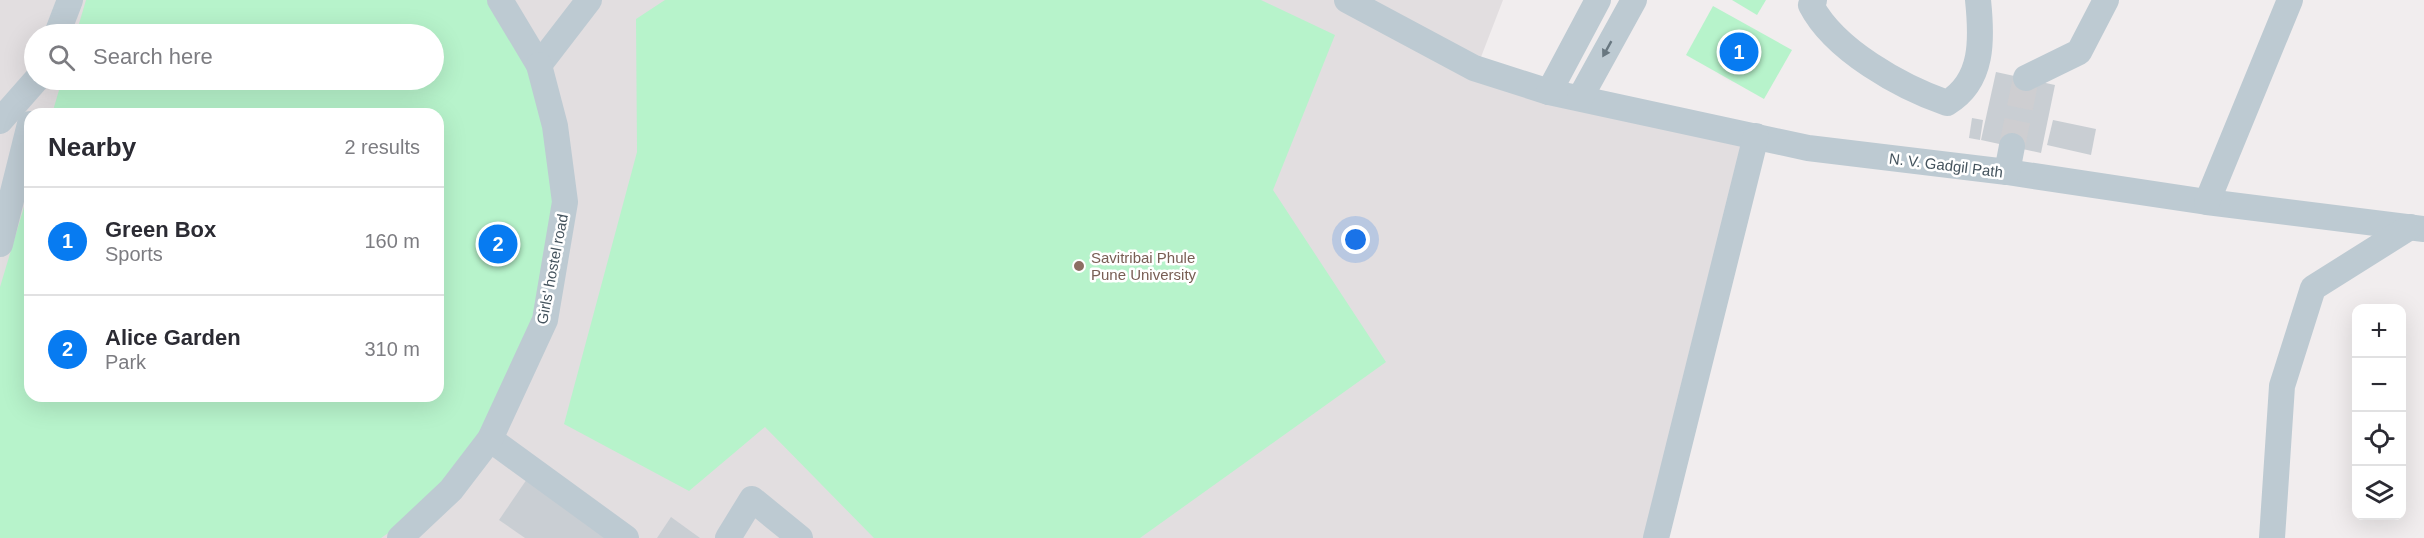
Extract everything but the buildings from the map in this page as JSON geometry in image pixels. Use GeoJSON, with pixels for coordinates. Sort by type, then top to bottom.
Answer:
{"type":"FeatureCollection","features":[{"type":"Feature","properties":{"kind":"street"},"geometry":{"type":"LineString","coordinates":[[61,24],[70,0]]}},
{"type":"Feature","properties":{"kind":"street","name":"Girls' hostel road"},"geometry":{"type":"LineString","coordinates":[[400,538],[451,490],[490,440],[545,320],[565,202],[555,126],[539,65],[500,0]]}},
{"type":"Feature","properties":{"kind":"street"},"geometry":{"type":"LineString","coordinates":[[539,65],[589,0]]}},
{"type":"Feature","properties":{"kind":"street","name":"N. V. Gadgil Path"},"geometry":{"type":"LineString","coordinates":[[1347,0],[1474,68],[1549,92],[1808,148],[2007,172],[2207,202],[2417,228]]}},
{"type":"Feature","properties":{"kind":"street"},"geometry":{"type":"LineString","coordinates":[[1549,92],[1598,0]]}},
{"type":"Feature","properties":{"kind":"street"},"geometry":{"type":"LineString","coordinates":[[1580,99],[1635,0]]}},
{"type":"Feature","properties":{"kind":"street"},"geometry":{"type":"LineString","coordinates":[[1814,0],[1811,5],[1817,16],[1860,60],[1921,94],[1947,103],[1959,96],[1971,80],[1982,36],[1978,0]]}},
{"type":"Feature","properties":{"kind":"street"},"geometry":{"type":"LineString","coordinates":[[2026,78],[2079,52],[2106,0]]}},
{"type":"Feature","properties":{"kind":"street"},"geometry":{"type":"LineString","coordinates":[[2207,202],[2290,0]]}},
{"type":"Feature","properties":{"kind":"street"},"geometry":{"type":"LineString","coordinates":[[0,122],[27,90]]}},
{"type":"Feature","properties":{"kind":"street"},"geometry":{"type":"LineString","coordinates":[[34,108],[39,90]]}},
{"type":"Feature","properties":{"kind":"street"},"geometry":{"type":"LineString","coordinates":[[1656,538],[1756,136]]}},
{"type":"Feature","properties":{"kind":"street"},"geometry":{"type":"LineString","coordinates":[[2007,172],[2012,146]]}},
{"type":"Feature","properties":{"kind":"street"},"geometry":{"type":"LineString","coordinates":[[0,244],[24,148]]}},
{"type":"Feature","properties":{"kind":"street"},"geometry":{"type":"LineString","coordinates":[[2272,538],[2282,386],[2313,288],[2417,228]]}},
{"type":"Feature","properties":{"kind":"street"},"geometry":{"type":"LineString","coordinates":[[490,440],[626,538]]}},
{"type":"Feature","properties":{"kind":"street"},"geometry":{"type":"LineString","coordinates":[[728,538],[752,500],[800,538]]}},
{"type":"Feature","properties":{"kind":"shaded area","name":"Savitribai Phule Pune University"},"geometry":{"type":"Polygon","coordinates":[[[0,0],[1503,0],[1476,70],[1756,136],[1647,538],[0,538],[0,0]]]}},
{"type":"Feature","properties":{"kind":"green space"},"geometry":{"type":"Polygon","coordinates":[[[86,0],[500,0],[539,65],[565,202],[545,320],[451,490],[381,538],[0,538],[0,287],[24,207],[24,402],[444,402],[444,108],[54,108],[59,90],[444,90],[444,24],[79,24],[86,0]]]}},
{"type":"Feature","properties":{"kind":"green space"},"geometry":{"type":"Polygon","coordinates":[[[665,0],[1261,0],[1335,35],[1273,190],[1386,362],[1140,538],[874,538],[765,427],[689,491],[564,424],[637,152],[636,19],[665,0]]]}},
{"type":"Feature","properties":{"kind":"green space"},"geometry":{"type":"Polygon","coordinates":[[[1732,0],[1766,0],[1757,15],[1732,0]]]}},
{"type":"Feature","properties":{"kind":"green space"},"geometry":{"type":"Polygon","coordinates":[[[1713,6],[1792,50],[1764,99],[1686,55],[1713,6]]]}},
{"type":"Feature","properties":{"kind":"tunnel"},"geometry":{"type":"LineString","coordinates":[[2012,146],[2026,78]]}},
{"type":"Feature","properties":{"kind":"place","name":"Green Box"},"geometry":{"type":"Point","coordinates":[1739,52]}},
{"type":"Feature","properties":{"kind":"place","name":"Alice Garden"},"geometry":{"type":"Point","coordinates":[498,244]}},
{"type":"Feature","properties":{"kind":"place","name":"Savitribai Phule Pune University"},"geometry":{"type":"Point","coordinates":[1079,266]}}]}
